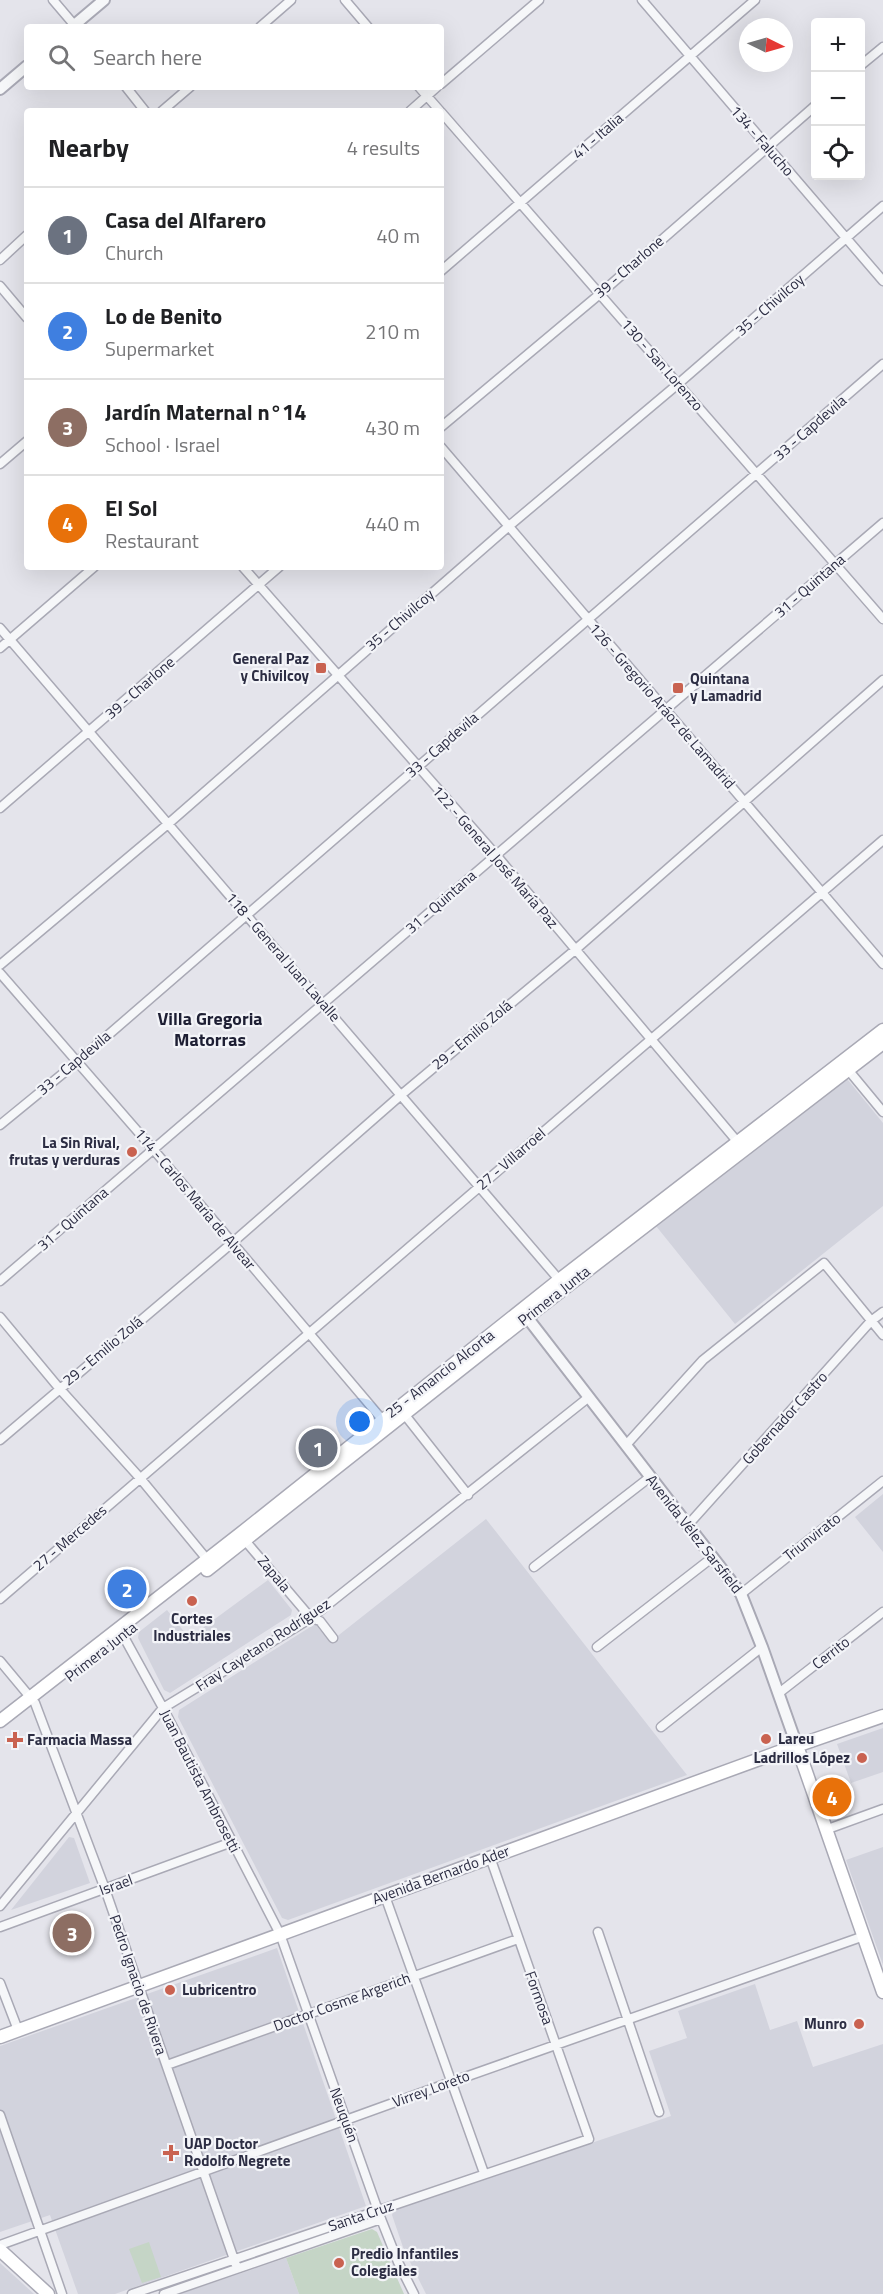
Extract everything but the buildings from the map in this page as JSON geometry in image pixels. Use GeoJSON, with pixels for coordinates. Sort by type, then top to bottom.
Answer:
{"type":"FeatureCollection","features":[{"type":"Feature","properties":{"kind":"main road"},"geometry":{"type":"LineString","coordinates":[[845,1066],[883,1030]]}},
{"type":"Feature","properties":{"kind":"main road","name":"Primera Junta"},"geometry":{"type":"LineString","coordinates":[[0,1730],[33,1700],[402,1412],[562,1283],[845,1066],[883,1042]]}},
{"type":"Feature","properties":{"kind":"main road"},"geometry":{"type":"LineString","coordinates":[[0,1721],[33,1700]]}},
{"type":"Feature","properties":{"kind":"main road","name":"Avenida Bernardo Ader"},"geometry":{"type":"LineString","coordinates":[[0,2037],[883,1716]]}},
{"type":"Feature","properties":{"kind":"main road","name":"Avenida Vélez Sarsfield"},"geometry":{"type":"LineString","coordinates":[[797,1746],[883,1992]]}},
{"type":"Feature","properties":{"kind":"main road"},"geometry":{"type":"LineString","coordinates":[[0,2247],[48,2294]]}},
{"type":"Feature","properties":{"kind":"street"},"geometry":{"type":"LineString","coordinates":[[53,0],[72,24]]}},
{"type":"Feature","properties":{"kind":"street"},"geometry":{"type":"LineString","coordinates":[[76,24],[104,0]]}},
{"type":"Feature","properties":{"kind":"street"},"geometry":{"type":"LineString","coordinates":[[263,24],[291,0]]}},
{"type":"Feature","properties":{"kind":"street"},"geometry":{"type":"LineString","coordinates":[[345,0],[365,24]]}},
{"type":"Feature","properties":{"kind":"street"},"geometry":{"type":"LineString","coordinates":[[444,81],[538,0]]}},
{"type":"Feature","properties":{"kind":"street","name":"134 - Falucho"},"geometry":{"type":"LineString","coordinates":[[642,0],[883,281]]}},
{"type":"Feature","properties":{"kind":"street","name":"41 - Italia"},"geometry":{"type":"LineString","coordinates":[[444,268],[754,0]]}},
{"type":"Feature","properties":{"kind":"street"},"geometry":{"type":"LineString","coordinates":[[865,63],[883,47]]}},
{"type":"Feature","properties":{"kind":"street"},"geometry":{"type":"LineString","coordinates":[[0,89],[24,69]]}},
{"type":"Feature","properties":{"kind":"street"},"geometry":{"type":"LineString","coordinates":[[128,90],[143,108]]}},
{"type":"Feature","properties":{"kind":"street"},"geometry":{"type":"LineString","coordinates":[[166,108],[186,90]]}},
{"type":"Feature","properties":{"kind":"street","name":"130 - San Lorenzo"},"geometry":{"type":"LineString","coordinates":[[422,90],[437,108]]}},
{"type":"Feature","properties":{"kind":"street"},"geometry":{"type":"LineString","coordinates":[[413,108],[434,90]]}},
{"type":"Feature","properties":{"kind":"street","name":"39 - Charlone"},"geometry":{"type":"LineString","coordinates":[[444,424],[601,293],[811,109]]}},
{"type":"Feature","properties":{"kind":"street","name":"130 - San Lorenzo"},"geometry":{"type":"LineString","coordinates":[[444,117],[601,293],[883,619]]}},
{"type":"Feature","properties":{"kind":"street","name":"35 - Chivilcoy"},"geometry":{"type":"LineString","coordinates":[[0,965],[168,824],[509,526],[678,384],[883,206]]}},
{"type":"Feature","properties":{"kind":"street"},"geometry":{"type":"LineString","coordinates":[[0,260],[24,238]]}},
{"type":"Feature","properties":{"kind":"street"},"geometry":{"type":"LineString","coordinates":[[0,286],[24,314]]}},
{"type":"Feature","properties":{"kind":"street","name":"33 - Capdevila"},"geometry":{"type":"LineString","coordinates":[[0,1125],[76,1062],[883,364]]}},
{"type":"Feature","properties":{"kind":"street"},"geometry":{"type":"LineString","coordinates":[[0,464],[24,444]]}},
{"type":"Feature","properties":{"kind":"street","name":"126 - Gregorio Aráoz de Lamadrid"},"geometry":{"type":"LineString","coordinates":[[444,450],[883,964]]}},
{"type":"Feature","properties":{"kind":"street","name":"31 - Quintana"},"geometry":{"type":"LineString","coordinates":[[0,1281],[883,523]]}},
{"type":"Feature","properties":{"kind":"street"},"geometry":{"type":"LineString","coordinates":[[0,648],[90,570]]}},
{"type":"Feature","properties":{"kind":"street","name":"122 - General José María Paz"},"geometry":{"type":"LineString","coordinates":[[246,570],[496,855],[741,1146]]}},
{"type":"Feature","properties":{"kind":"street","name":"39 - Charlone"},"geometry":{"type":"LineString","coordinates":[[0,808],[276,570]]}},
{"type":"Feature","properties":{"kind":"street","name":"118 - General Juan Lavalle"},"geometry":{"type":"LineString","coordinates":[[0,628],[562,1283]]}},
{"type":"Feature","properties":{"kind":"street","name":"29 - Emilio Zolá"},"geometry":{"type":"LineString","coordinates":[[0,1440],[232,1243],[400,1095],[575,950],[883,680]]}},
{"type":"Feature","properties":{"kind":"street","name":"27 - Villarroel"},"geometry":{"type":"LineString","coordinates":[[140,1478],[883,840]]}},
{"type":"Feature","properties":{"kind":"street","name":"114 - Carlos María de Alvear"},"geometry":{"type":"LineString","coordinates":[[0,973],[386,1424]]}},
{"type":"Feature","properties":{"kind":"street"},"geometry":{"type":"LineString","coordinates":[[845,1066],[883,1112]]}},
{"type":"Feature","properties":{"kind":"street"},"geometry":{"type":"LineString","coordinates":[[626,1445],[703,1360],[824,1263],[883,1335]]}},
{"type":"Feature","properties":{"kind":"street","name":"Gobernador Castro"},"geometry":{"type":"LineString","coordinates":[[688,1525],[871,1321],[883,1312]]}},
{"type":"Feature","properties":{"kind":"street","name":"Avenida Vélez Sarsfield"},"geometry":{"type":"LineString","coordinates":[[524,1313],[741,1594],[797,1746]]}},
{"type":"Feature","properties":{"kind":"street"},"geometry":{"type":"LineString","coordinates":[[0,1317],[59,1388],[140,1478],[210,1563]]}},
{"type":"Feature","properties":{"kind":"street","name":"Fray Cayetano Rodríguez"},"geometry":{"type":"LineString","coordinates":[[0,1906],[163,1708],[311,1618],[589,1397]]}},
{"type":"Feature","properties":{"kind":"street"},"geometry":{"type":"LineString","coordinates":[[402,1412],[468,1495]]}},
{"type":"Feature","properties":{"kind":"street"},"geometry":{"type":"LineString","coordinates":[[534,1567],[650,1477]]}},
{"type":"Feature","properties":{"kind":"street","name":"27 - Mercedes"},"geometry":{"type":"LineString","coordinates":[[0,1599],[140,1478]]}},
{"type":"Feature","properties":{"kind":"street","name":"Triunvirato"},"geometry":{"type":"LineString","coordinates":[[741,1594],[883,1481]]}},
{"type":"Feature","properties":{"kind":"street","name":"Zapala"},"geometry":{"type":"LineString","coordinates":[[243,1537],[311,1618],[320,1621],[333,1638]]}},
{"type":"Feature","properties":{"kind":"street"},"geometry":{"type":"LineString","coordinates":[[597,1647],[713,1557]]}},
{"type":"Feature","properties":{"kind":"street","name":"Cerrito"},"geometry":{"type":"LineString","coordinates":[[779,1694],[883,1612]]}},
{"type":"Feature","properties":{"kind":"street","name":"Juan Bautista Ambrosetti"},"geometry":{"type":"LineString","coordinates":[[121,1632],[280,1934]]}},
{"type":"Feature","properties":{"kind":"street"},"geometry":{"type":"LineString","coordinates":[[661,1727],[762,1647]]}},
{"type":"Feature","properties":{"kind":"street","name":"Pedro Ignacio de Rivera"},"geometry":{"type":"LineString","coordinates":[[0,1661],[33,1700],[105,1889],[235,2264]]}},
{"type":"Feature","properties":{"kind":"street"},"geometry":{"type":"LineString","coordinates":[[825,1830],[883,1809]]}},
{"type":"Feature","properties":{"kind":"street","name":"Israel"},"geometry":{"type":"LineString","coordinates":[[0,1927],[232,1842]]}},
{"type":"Feature","properties":{"kind":"street","name":"Formosa"},"geometry":{"type":"LineString","coordinates":[[490,1857],[589,2139]]}},
{"type":"Feature","properties":{"kind":"street"},"geometry":{"type":"LineString","coordinates":[[385,1896],[484,2174]]}},
{"type":"Feature","properties":{"kind":"street"},"geometry":{"type":"LineString","coordinates":[[598,1932],[660,2112]]}},
{"type":"Feature","properties":{"kind":"street","name":"Neuquén"},"geometry":{"type":"LineString","coordinates":[[280,1934],[379,2214],[398,2262],[414,2294]]}},
{"type":"Feature","properties":{"kind":"street","name":"Virrey Loreto"},"geometry":{"type":"LineString","coordinates":[[0,2247],[39,2230],[203,2170],[864,1936]]}},
{"type":"Feature","properties":{"kind":"street","name":"Doctor Cosme Argerich"},"geometry":{"type":"LineString","coordinates":[[167,2065],[518,1939]]}},
{"type":"Feature","properties":{"kind":"street"},"geometry":{"type":"LineString","coordinates":[[0,1983],[18,2030]]}},
{"type":"Feature","properties":{"kind":"street"},"geometry":{"type":"LineString","coordinates":[[0,2115],[62,2294]]}},
{"type":"Feature","properties":{"kind":"street","name":"Santa Cruz"},"geometry":{"type":"LineString","coordinates":[[132,2294],[235,2264],[379,2214],[484,2174],[589,2139]]}},
{"type":"Feature","properties":{"kind":"street","name":"Santa Cruz"},"geometry":{"type":"LineString","coordinates":[[164,2294],[235,2264]]}},
{"type":"Feature","properties":{"kind":"shaded area"},"geometry":{"type":"Polygon","coordinates":[[[842,1079],[848,1080],[883,1123],[883,1206],[735,1324],[656,1226],[842,1079]]]}},
{"type":"Feature","properties":{"kind":"shaded area"},"geometry":{"type":"Polygon","coordinates":[[[883,1494],[883,1552],[855,1517],[883,1494]]]}},
{"type":"Feature","properties":{"kind":"shaded area"},"geometry":{"type":"Polygon","coordinates":[[[486,1519],[687,1775],[288,1920],[282,1918],[178,1717],[179,1710],[315,1624],[330,1642],[486,1519]]]}},
{"type":"Feature","properties":{"kind":"shaded area"},"geometry":{"type":"Polygon","coordinates":[[[268,1580],[292,1610],[291,1615],[170,1693],[164,1690],[138,1638],[139,1632],[167,1610],[189,1638],[268,1580]]]}},
{"type":"Feature","properties":{"kind":"shaded area","name":"Ladrillos López"},"geometry":{"type":"Polygon","coordinates":[[[883,1728],[883,1772],[851,1783],[837,1744],[883,1728]]]}},
{"type":"Feature","properties":{"kind":"shaded area"},"geometry":{"type":"Polygon","coordinates":[[[69,1837],[74,1838],[90,1883],[11,1910],[69,1837]]]}},
{"type":"Feature","properties":{"kind":"shaded area"},"geometry":{"type":"Polygon","coordinates":[[[883,1847],[883,1965],[846,1860],[883,1847]]]}},
{"type":"Feature","properties":{"kind":"shaded area"},"geometry":{"type":"Polygon","coordinates":[[[72,1911],[86,1950],[73,1954],[59,1916],[72,1911]]]}},
{"type":"Feature","properties":{"kind":"shaded area"},"geometry":{"type":"Polygon","coordinates":[[[277,1948],[366,2206],[115,2294],[78,2294],[50,2215],[0,2232],[0,2046],[277,1948]]]}},
{"type":"Feature","properties":{"kind":"shaded area"},"geometry":{"type":"Polygon","coordinates":[[[755,1984],[770,2030],[797,2021],[813,2067],[883,2044],[883,2294],[426,2294],[404,2250],[392,2215],[394,2210],[671,2116],[649,2051],[687,2038],[678,2011],[755,1984]]]}},
{"type":"Feature","properties":{"kind":"shaded area"},"geometry":{"type":"Polygon","coordinates":[[[286,2258],[299,2294],[180,2294],[286,2258]]]}},
{"type":"Feature","properties":{"kind":"shaded area"},"geometry":{"type":"Polygon","coordinates":[[[0,2263],[22,2283],[34,2294],[0,2294],[0,2263]]]}},
{"type":"Feature","properties":{"kind":"green space","name":"Predio Infantiles Colegiales"},"geometry":{"type":"Polygon","coordinates":[[[372,2229],[377,2232],[404,2294],[299,2294],[286,2258],[372,2229]]]}},
{"type":"Feature","properties":{"kind":"green space"},"geometry":{"type":"Polygon","coordinates":[[[149,2242],[161,2277],[142,2283],[129,2249],[149,2242]]]}},
{"type":"Feature","properties":{"kind":"place","name":"General Paz y Chivilcoy"},"geometry":{"type":"Point","coordinates":[321,668]}},
{"type":"Feature","properties":{"kind":"place","name":"Quintana y Lamadrid"},"geometry":{"type":"Point","coordinates":[678,688]}},
{"type":"Feature","properties":{"kind":"place","name":"La Sin Rival, frutas y verduras"},"geometry":{"type":"Point","coordinates":[132,1152]}},
{"type":"Feature","properties":{"kind":"place","name":"Casa del Alfarero"},"geometry":{"type":"Point","coordinates":[318,1448]}},
{"type":"Feature","properties":{"kind":"place","name":"Lo de Benito"},"geometry":{"type":"Point","coordinates":[127,1589]}},
{"type":"Feature","properties":{"kind":"place","name":"Cortes Industriales"},"geometry":{"type":"Point","coordinates":[192,1601]}},
{"type":"Feature","properties":{"kind":"place","name":"Lareu"},"geometry":{"type":"Point","coordinates":[766,1739]}},
{"type":"Feature","properties":{"kind":"place","name":"Farmacia Massa"},"geometry":{"type":"Point","coordinates":[15,1740]}},
{"type":"Feature","properties":{"kind":"place","name":"Ladrillos López"},"geometry":{"type":"Point","coordinates":[862,1758]}},
{"type":"Feature","properties":{"kind":"place","name":"El Sol"},"geometry":{"type":"Point","coordinates":[832,1797]}},
{"type":"Feature","properties":{"kind":"place","name":"Jardín Maternal n°14"},"geometry":{"type":"Point","coordinates":[72,1933]}},
{"type":"Feature","properties":{"kind":"place","name":"Lubricentro"},"geometry":{"type":"Point","coordinates":[170,1990]}},
{"type":"Feature","properties":{"kind":"place","name":"Munro"},"geometry":{"type":"Point","coordinates":[859,2024]}},
{"type":"Feature","properties":{"kind":"place","name":"UAP Doctor Rodolfo Negrete"},"geometry":{"type":"Point","coordinates":[171,2153]}},
{"type":"Feature","properties":{"kind":"place","name":"Predio Infantiles Colegiales"},"geometry":{"type":"Point","coordinates":[339,2263]}},
{"type":"Feature","properties":{"kind":"district","name":"Villa Gregoria Matorras"},"geometry":{"type":"Point","coordinates":[210,1029]}}]}
